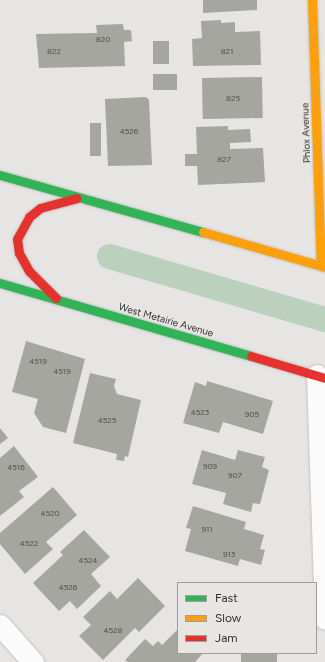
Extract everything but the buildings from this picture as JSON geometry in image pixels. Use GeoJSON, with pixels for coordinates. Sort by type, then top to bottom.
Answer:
{"type":"FeatureCollection","features":[{"type":"Feature","properties":{"kind":"main road","name":"Phlox Avenue"},"geometry":{"type":"LineString","coordinates":[[312,0],[323,266]]}},
{"type":"Feature","properties":{"kind":"main road"},"geometry":{"type":"LineString","coordinates":[[0,175],[323,266]]}},
{"type":"Feature","properties":{"kind":"main road"},"geometry":{"type":"LineString","coordinates":[[58,300],[29,271],[19,253],[17,239],[29,217],[40,208],[78,198]]}},
{"type":"Feature","properties":{"kind":"main road","name":"West Metairie Avenue"},"geometry":{"type":"LineString","coordinates":[[0,283],[321,377]]}},
{"type":"Feature","properties":{"kind":"street"},"geometry":{"type":"LineString","coordinates":[[321,377],[325,619]]}},
{"type":"Feature","properties":{"kind":"street"},"geometry":{"type":"LineString","coordinates":[[0,625],[33,662]]}},
{"type":"Feature","properties":{"kind":"waterway"},"geometry":{"type":"LineString","coordinates":[[109,256],[325,319]]}},
{"type":"Feature","properties":{"kind":"traffic: fast"},"geometry":{"type":"LineString","coordinates":[[0,175],[203,232]]}},
{"type":"Feature","properties":{"kind":"traffic: fast"},"geometry":{"type":"LineString","coordinates":[[0,283],[251,356]]}},
{"type":"Feature","properties":{"kind":"traffic: slow"},"geometry":{"type":"LineString","coordinates":[[312,0],[321,266]]}},
{"type":"Feature","properties":{"kind":"traffic: slow"},"geometry":{"type":"LineString","coordinates":[[203,232],[325,267]]}},
{"type":"Feature","properties":{"kind":"traffic: jam"},"geometry":{"type":"LineString","coordinates":[[56,298],[29,271],[19,253],[17,239],[29,217],[40,208],[77,198]]}},
{"type":"Feature","properties":{"kind":"traffic: jam"},"geometry":{"type":"LineString","coordinates":[[251,356],[325,378]]}}]}
